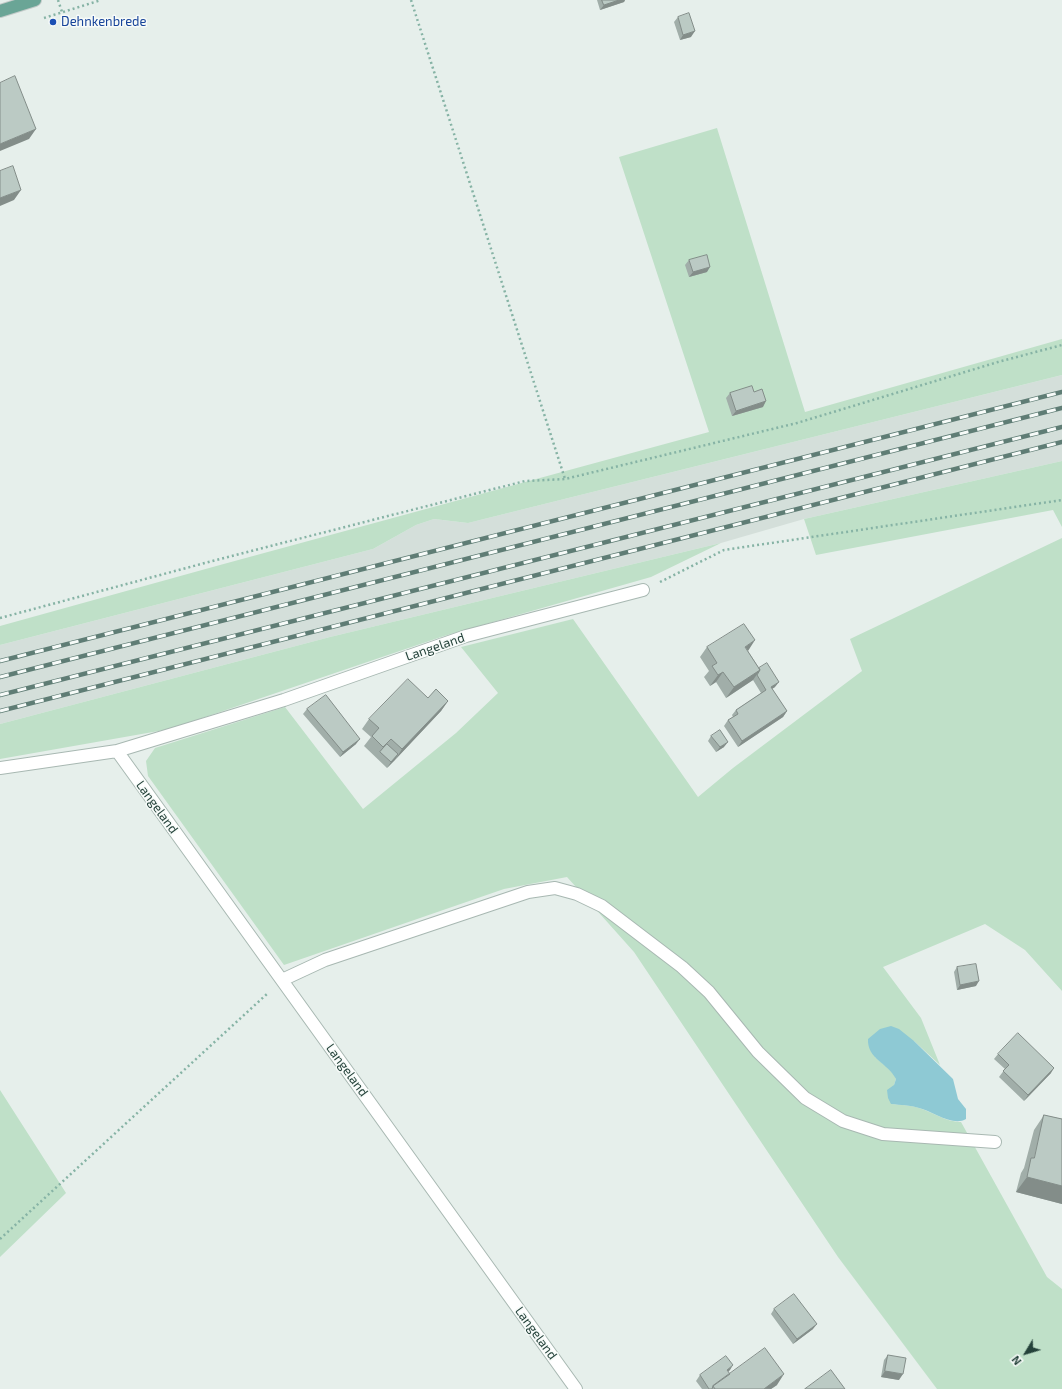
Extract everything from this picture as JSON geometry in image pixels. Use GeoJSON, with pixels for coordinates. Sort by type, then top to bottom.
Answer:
{"type":"FeatureCollection","features":[{"type":"Feature","properties":{"kind":"main road"},"geometry":{"type":"LineString","coordinates":[[0,11],[35,0]]}},
{"type":"Feature","properties":{"kind":"street","name":"Langeland"},"geometry":{"type":"LineString","coordinates":[[0,768],[117,751],[284,700],[466,636],[643,590]]}},
{"type":"Feature","properties":{"kind":"street","name":"Langeland"},"geometry":{"type":"LineString","coordinates":[[117,751],[576,1389]]}},
{"type":"Feature","properties":{"kind":"street"},"geometry":{"type":"LineString","coordinates":[[282,980],[325,960],[528,892],[555,888],[577,894],[602,906],[682,967],[709,992],[758,1052],[805,1098],[843,1120],[883,1134],[995,1142]]}},
{"type":"Feature","properties":{"kind":"path"},"geometry":{"type":"LineString","coordinates":[[58,0],[62,12]]}},
{"type":"Feature","properties":{"kind":"path"},"geometry":{"type":"LineString","coordinates":[[41,19],[101,0]]}},
{"type":"Feature","properties":{"kind":"path"},"geometry":{"type":"LineString","coordinates":[[410,0],[565,479]]}},
{"type":"Feature","properties":{"kind":"path"},"geometry":{"type":"LineString","coordinates":[[0,618],[216,560],[525,481],[565,479],[797,423],[998,362],[1062,345]]}},
{"type":"Feature","properties":{"kind":"path"},"geometry":{"type":"LineString","coordinates":[[643,590],[724,550],[1062,500]]}},
{"type":"Feature","properties":{"kind":"path"},"geometry":{"type":"LineString","coordinates":[[0,1239],[282,980]]}},
{"type":"Feature","properties":{"kind":"shaded area"},"geometry":{"type":"Polygon","coordinates":[[[1062,375],[1062,461],[804,519],[721,543],[330,637],[0,724],[0,645],[373,549],[416,525],[434,519],[468,523],[1062,375]]]}},
{"type":"Feature","properties":{"kind":"green space"},"geometry":{"type":"Polygon","coordinates":[[[717,128],[805,412],[1062,339],[1062,375],[468,523],[434,519],[416,525],[373,549],[0,645],[0,626],[709,432],[619,157],[717,128]]]}},
{"type":"Feature","properties":{"kind":"green space"},"geometry":{"type":"Polygon","coordinates":[[[1062,461],[1062,527],[1053,510],[816,555],[804,519],[1062,461]]]}},
{"type":"Feature","properties":{"kind":"green space"},"geometry":{"type":"Polygon","coordinates":[[[1062,538],[1062,991],[1025,950],[985,924],[883,967],[921,1018],[940,1065],[914,1041],[875,1057],[894,1073],[896,1079],[891,1104],[916,1107],[955,1122],[961,1122],[1047,1277],[1062,1289],[1062,1389],[937,1389],[838,1257],[634,952],[567,877],[504,889],[284,965],[148,776],[146,761],[155,748],[285,707],[363,809],[456,733],[498,693],[461,647],[573,619],[698,797],[733,768],[862,671],[850,639],[1062,538]]]}},
{"type":"Feature","properties":{"kind":"green space"},"geometry":{"type":"Polygon","coordinates":[[[721,543],[651,577],[444,636],[170,729],[0,759],[0,724],[330,637],[721,543]]]}},
{"type":"Feature","properties":{"kind":"green space"},"geometry":{"type":"Polygon","coordinates":[[[0,1090],[66,1193],[0,1257],[0,1090]]]}},
{"type":"Feature","properties":{"kind":"water"},"geometry":{"type":"Polygon","coordinates":[[[891,1026],[899,1029],[914,1041],[953,1079],[958,1099],[966,1109],[966,1119],[961,1121],[949,1120],[916,1107],[891,1104],[888,1098],[887,1090],[894,1085],[896,1079],[874,1056],[869,1046],[868,1039],[880,1029],[891,1026]]]}},
{"type":"Feature","properties":{"kind":"building"},"geometry":{"type":"Polygon","coordinates":[[[602,0],[619,0],[604,5],[602,0]]]}},
{"type":"Feature","properties":{"kind":"building"},"geometry":{"type":"Polygon","coordinates":[[[689,13],[695,31],[683,35],[678,17],[689,13]]]}},
{"type":"Feature","properties":{"kind":"building"},"geometry":{"type":"Polygon","coordinates":[[[15,76],[36,129],[0,144],[0,83],[15,76]]]}},
{"type":"Feature","properties":{"kind":"building"},"geometry":{"type":"Polygon","coordinates":[[[13,166],[21,190],[0,198],[0,171],[13,166]]]}},
{"type":"Feature","properties":{"kind":"building"},"geometry":{"type":"Polygon","coordinates":[[[707,255],[710,267],[693,272],[689,260],[707,255]]]}},
{"type":"Feature","properties":{"kind":"building"},"geometry":{"type":"Polygon","coordinates":[[[752,386],[754,392],[762,389],[766,401],[736,411],[730,393],[752,386]]]}},
{"type":"Feature","properties":{"kind":"building"},"geometry":{"type":"Polygon","coordinates":[[[744,624],[755,640],[745,647],[760,670],[734,687],[723,672],[718,675],[712,666],[717,663],[707,647],[744,624]]]}},
{"type":"Feature","properties":{"kind":"building"},"geometry":{"type":"Polygon","coordinates":[[[767,663],[779,682],[771,687],[787,711],[742,741],[728,720],[738,714],[736,710],[766,690],[757,675],[760,670],[759,668],[767,663]]]}},
{"type":"Feature","properties":{"kind":"building"},"geometry":{"type":"Polygon","coordinates":[[[408,679],[428,698],[436,689],[448,701],[402,749],[391,739],[383,747],[372,736],[379,728],[369,719],[408,679]]]}},
{"type":"Feature","properties":{"kind":"building"},"geometry":{"type":"Polygon","coordinates":[[[326,695],[360,739],[343,752],[307,709],[326,695]]]}},
{"type":"Feature","properties":{"kind":"building"},"geometry":{"type":"Polygon","coordinates":[[[720,730],[728,742],[720,747],[711,736],[720,730]]]}},
{"type":"Feature","properties":{"kind":"building"},"geometry":{"type":"Polygon","coordinates":[[[387,744],[398,754],[391,762],[380,752],[387,744]]]}},
{"type":"Feature","properties":{"kind":"building"},"geometry":{"type":"Polygon","coordinates":[[[976,964],[979,981],[960,985],[957,967],[976,964]]]}},
{"type":"Feature","properties":{"kind":"building"},"geometry":{"type":"Polygon","coordinates":[[[1018,1033],[1054,1068],[1028,1095],[1003,1071],[1009,1065],[998,1054],[1018,1033]]]}},
{"type":"Feature","properties":{"kind":"building"},"geometry":{"type":"Polygon","coordinates":[[[1044,1115],[1062,1119],[1062,1186],[1027,1177],[1031,1158],[1034,1158],[1044,1115]]]}},
{"type":"Feature","properties":{"kind":"building"},"geometry":{"type":"Polygon","coordinates":[[[794,1294],[817,1324],[797,1339],[774,1309],[794,1294]]]}},
{"type":"Feature","properties":{"kind":"building"},"geometry":{"type":"Polygon","coordinates":[[[765,1348],[784,1374],[764,1389],[715,1389],[713,1386],[765,1348]]]}},
{"type":"Feature","properties":{"kind":"building"},"geometry":{"type":"Polygon","coordinates":[[[888,1355],[906,1358],[903,1374],[885,1371],[888,1355]]]}},
{"type":"Feature","properties":{"kind":"building"},"geometry":{"type":"Polygon","coordinates":[[[726,1356],[733,1365],[727,1370],[730,1374],[713,1386],[712,1389],[709,1389],[700,1375],[726,1356]]]}},
{"type":"Feature","properties":{"kind":"building"},"geometry":{"type":"Polygon","coordinates":[[[831,1370],[845,1389],[805,1389],[831,1370]]]}},
{"type":"Feature","properties":{"kind":"railway"},"geometry":{"type":"LineString","coordinates":[[0,661],[1062,392]]}},
{"type":"Feature","properties":{"kind":"railway"},"geometry":{"type":"LineString","coordinates":[[0,677],[1062,408]]}},
{"type":"Feature","properties":{"kind":"railway"},"geometry":{"type":"LineString","coordinates":[[0,695],[1062,427]]}},
{"type":"Feature","properties":{"kind":"railway"},"geometry":{"type":"LineString","coordinates":[[0,711],[1062,442]]}},
{"type":"Feature","properties":{"kind":"place","name":"Dehnkenbrede"},"geometry":{"type":"Point","coordinates":[53,22]}}]}
